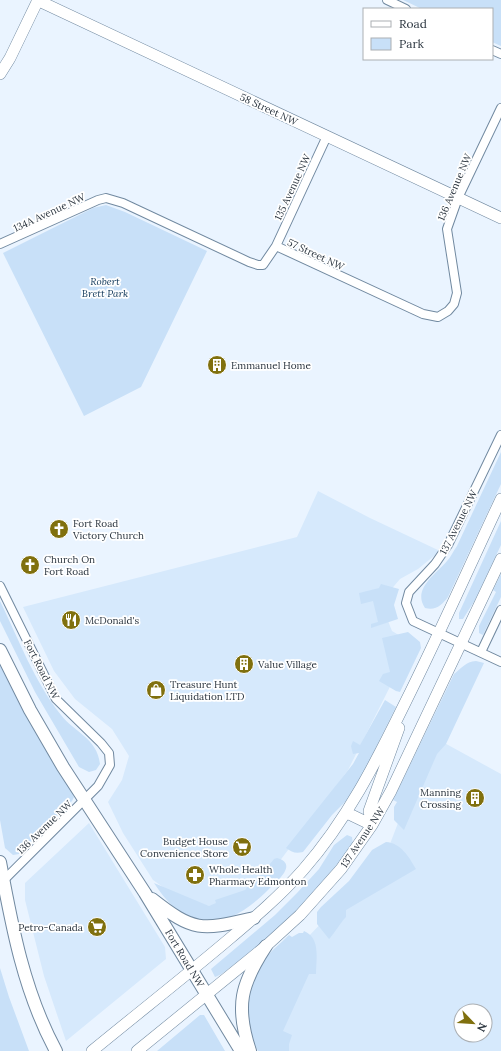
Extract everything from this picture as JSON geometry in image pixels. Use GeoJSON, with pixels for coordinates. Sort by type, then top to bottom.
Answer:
{"type":"FeatureCollection","features":[{"type":"Feature","properties":{"kind":"main road"},"geometry":{"type":"LineString","coordinates":[[0,74],[10,58],[38,0]]}},
{"type":"Feature","properties":{"kind":"main road","name":"58 Street NW"},"geometry":{"type":"LineString","coordinates":[[38,0],[501,218]]}},
{"type":"Feature","properties":{"kind":"main road"},"geometry":{"type":"LineString","coordinates":[[92,1051],[254,918],[303,870],[347,813],[373,769],[501,499]]}},
{"type":"Feature","properties":{"kind":"main road","name":"137 Avenue NW"},"geometry":{"type":"LineString","coordinates":[[137,1051],[266,946],[300,915],[328,885],[372,825],[391,791],[501,559]]}},
{"type":"Feature","properties":{"kind":"main road","name":"Fort Road NW"},"geometry":{"type":"LineString","coordinates":[[0,650],[30,710],[84,801],[146,893],[241,1051]]}},
{"type":"Feature","properties":{"kind":"main road"},"geometry":{"type":"LineString","coordinates":[[372,825],[369,811],[414,684]]}},
{"type":"Feature","properties":{"kind":"main road"},"geometry":{"type":"LineString","coordinates":[[347,813],[372,825]]}},
{"type":"Feature","properties":{"kind":"main road"},"geometry":{"type":"LineString","coordinates":[[0,862],[2,882],[27,985],[56,1051]]}},
{"type":"Feature","properties":{"kind":"main road"},"geometry":{"type":"LineString","coordinates":[[146,893],[174,916],[189,924],[202,927],[223,925],[254,918]]}},
{"type":"Feature","properties":{"kind":"main road"},"geometry":{"type":"LineString","coordinates":[[250,1051],[242,1018],[243,999],[251,969],[266,946]]}},
{"type":"Feature","properties":{"kind":"street"},"geometry":{"type":"LineString","coordinates":[[387,0],[404,8]]}},
{"type":"Feature","properties":{"kind":"street","name":"136 Avenue NW"},"geometry":{"type":"LineString","coordinates":[[438,317],[448,312],[454,304],[457,293],[447,229],[458,198],[501,108]]}},
{"type":"Feature","properties":{"kind":"street","name":"135 Avenue NW"},"geometry":{"type":"LineString","coordinates":[[276,246],[327,136]]}},
{"type":"Feature","properties":{"kind":"street","name":"57 Street NW"},"geometry":{"type":"LineString","coordinates":[[106,198],[123,203],[258,265],[263,265],[276,246],[423,314],[438,317]]}},
{"type":"Feature","properties":{"kind":"street","name":"134A Avenue NW"},"geometry":{"type":"LineString","coordinates":[[0,244],[89,203],[106,198]]}},
{"type":"Feature","properties":{"kind":"street","name":"137 Avenue NW"},"geometry":{"type":"LineString","coordinates":[[501,435],[448,545],[435,564],[409,592],[406,603],[413,621],[501,662]]}},
{"type":"Feature","properties":{"kind":"street","name":"Fort Road NW"},"geometry":{"type":"LineString","coordinates":[[0,586],[56,699],[101,743],[108,753],[110,765],[105,775],[84,801]]}},
{"type":"Feature","properties":{"kind":"street"},"geometry":{"type":"LineString","coordinates":[[481,652],[501,610]]}},
{"type":"Feature","properties":{"kind":"street","name":"136 Avenue NW"},"geometry":{"type":"LineString","coordinates":[[2,882],[84,801]]}},
{"type":"Feature","properties":{"kind":"shaded area"},"geometry":{"type":"Polygon","coordinates":[[[318,491],[370,518],[440,551],[418,569],[400,579],[389,592],[386,616],[392,631],[412,643],[348,770],[273,870],[229,904],[209,906],[180,899],[153,880],[123,833],[108,802],[122,780],[129,756],[112,729],[75,699],[54,671],[23,607],[297,537],[318,491]]]}},
{"type":"Feature","properties":{"kind":"shaded area"},"geometry":{"type":"Polygon","coordinates":[[[439,740],[501,774],[501,1051],[272,1051],[305,940],[385,857],[398,823],[439,740]]]}},
{"type":"Feature","properties":{"kind":"shaded area"},"geometry":{"type":"Polygon","coordinates":[[[89,823],[165,947],[166,959],[66,1041],[44,976],[25,900],[25,883],[89,823]]]}},
{"type":"Feature","properties":{"kind":"green space"},"geometry":{"type":"Polygon","coordinates":[[[403,0],[501,0],[501,46],[493,42],[493,8],[420,8],[403,0]]]}},
{"type":"Feature","properties":{"kind":"green space","name":"Robert Brett Park"},"geometry":{"type":"Polygon","coordinates":[[[106,205],[125,212],[207,251],[141,387],[84,416],[3,253],[93,208],[106,205]]]}},
{"type":"Feature","properties":{"kind":"green space"},"geometry":{"type":"Polygon","coordinates":[[[501,452],[501,484],[448,597],[436,608],[425,608],[421,594],[423,588],[457,546],[501,452]]]}},
{"type":"Feature","properties":{"kind":"green space"},"geometry":{"type":"Polygon","coordinates":[[[501,521],[501,545],[475,600],[463,619],[459,619],[459,613],[501,521]]]}},
{"type":"Feature","properties":{"kind":"green space"},"geometry":{"type":"Polygon","coordinates":[[[501,574],[501,597],[483,635],[479,633],[479,626],[496,592],[493,590],[501,574]]]}},
{"type":"Feature","properties":{"kind":"green space"},"geometry":{"type":"Polygon","coordinates":[[[381,584],[399,589],[394,605],[398,619],[371,628],[371,624],[378,622],[373,601],[361,604],[359,593],[379,588],[381,584]]]}},
{"type":"Feature","properties":{"kind":"green space"},"geometry":{"type":"Polygon","coordinates":[[[0,601],[35,674],[51,702],[61,715],[85,736],[95,748],[100,764],[96,770],[89,772],[79,767],[35,692],[0,621],[0,601]]]}},
{"type":"Feature","properties":{"kind":"green space"},"geometry":{"type":"Polygon","coordinates":[[[408,632],[420,642],[421,648],[400,692],[379,681],[383,674],[390,672],[382,638],[408,632]]]}},
{"type":"Feature","properties":{"kind":"green space"},"geometry":{"type":"Polygon","coordinates":[[[476,661],[484,663],[446,744],[437,754],[404,830],[394,820],[394,807],[397,802],[393,800],[454,674],[466,664],[476,661]]]}},
{"type":"Feature","properties":{"kind":"green space"},"geometry":{"type":"Polygon","coordinates":[[[0,664],[38,737],[74,797],[72,801],[19,854],[13,855],[5,848],[0,820],[0,664]]]}},
{"type":"Feature","properties":{"kind":"green space"},"geometry":{"type":"Polygon","coordinates":[[[385,700],[396,707],[361,778],[349,798],[332,815],[303,852],[292,852],[286,848],[353,764],[359,753],[353,754],[351,746],[353,741],[360,745],[385,700]]]}},
{"type":"Feature","properties":{"kind":"green space"},"geometry":{"type":"Polygon","coordinates":[[[347,835],[352,837],[353,844],[313,893],[284,924],[268,938],[223,973],[215,977],[211,969],[275,915],[319,869],[334,845],[347,835]]]}},
{"type":"Feature","properties":{"kind":"green space"},"geometry":{"type":"Polygon","coordinates":[[[386,842],[396,845],[404,851],[416,869],[346,910],[346,917],[329,939],[317,924],[317,912],[349,881],[372,850],[386,842]]]}},
{"type":"Feature","properties":{"kind":"green space"},"geometry":{"type":"Polygon","coordinates":[[[277,858],[286,864],[286,869],[280,878],[253,903],[238,913],[223,920],[208,922],[194,919],[180,912],[167,900],[154,883],[209,906],[216,903],[215,900],[245,890],[254,879],[256,881],[274,859],[277,858]]]}},
{"type":"Feature","properties":{"kind":"green space"},"geometry":{"type":"Polygon","coordinates":[[[304,931],[309,934],[315,944],[317,956],[316,974],[309,974],[283,1031],[292,1035],[289,1044],[289,1051],[258,1051],[253,1041],[248,1018],[249,995],[256,973],[271,952],[289,935],[292,937],[299,933],[303,933],[304,931]]]}},
{"type":"Feature","properties":{"kind":"green space"},"geometry":{"type":"Polygon","coordinates":[[[0,968],[9,997],[29,1051],[0,1051],[0,968]]]}},
{"type":"Feature","properties":{"kind":"green space"},"geometry":{"type":"Polygon","coordinates":[[[200,1015],[204,1015],[225,1051],[157,1051],[200,1015]]]}},
{"type":"Feature","properties":{"kind":"place","name":"Emmanuel Home"},"geometry":{"type":"Point","coordinates":[217,365]}},
{"type":"Feature","properties":{"kind":"place","name":"Fort Road Victory Church"},"geometry":{"type":"Point","coordinates":[59,529]}},
{"type":"Feature","properties":{"kind":"place","name":"Church On Fort Road"},"geometry":{"type":"Point","coordinates":[30,565]}},
{"type":"Feature","properties":{"kind":"place","name":"McDonald's"},"geometry":{"type":"Point","coordinates":[71,620]}},
{"type":"Feature","properties":{"kind":"place","name":"Value Village"},"geometry":{"type":"Point","coordinates":[244,664]}},
{"type":"Feature","properties":{"kind":"place","name":"Treasure Hunt Liquidation LTD"},"geometry":{"type":"Point","coordinates":[156,690]}},
{"type":"Feature","properties":{"kind":"place","name":"Manning Crossing"},"geometry":{"type":"Point","coordinates":[475,798]}},
{"type":"Feature","properties":{"kind":"place","name":"Budget House Convenience Store"},"geometry":{"type":"Point","coordinates":[242,847]}},
{"type":"Feature","properties":{"kind":"place","name":"Whole Health Pharmacy Edmonton"},"geometry":{"type":"Point","coordinates":[195,875]}},
{"type":"Feature","properties":{"kind":"place","name":"Petro-Canada"},"geometry":{"type":"Point","coordinates":[97,927]}}]}
